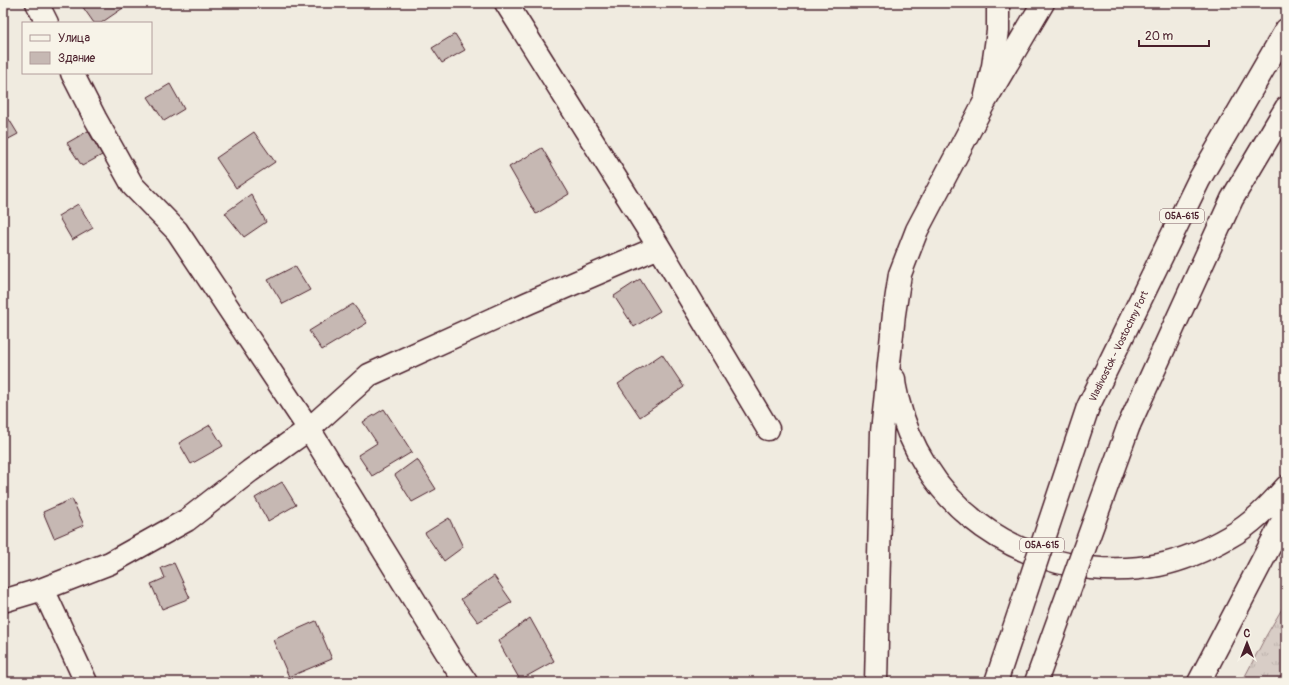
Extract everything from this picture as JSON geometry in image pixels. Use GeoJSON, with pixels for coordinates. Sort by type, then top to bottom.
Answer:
{"type":"FeatureCollection","features":[{"type":"Feature","properties":{"kind":"main road"},"geometry":{"type":"LineString","coordinates":[[37,3],[46,22]]}},
{"type":"Feature","properties":{"kind":"main road"},"geometry":{"type":"LineString","coordinates":[[506,3],[659,247],[768,429]]}},
{"type":"Feature","properties":{"kind":"main road"},"geometry":{"type":"LineString","coordinates":[[984,103],[993,66],[998,31],[998,3]]}},
{"type":"Feature","properties":{"kind":"main road"},"geometry":{"type":"LineString","coordinates":[[876,682],[882,432],[894,314],[900,274],[917,230],[984,103],[1043,3]]}},
{"type":"Feature","properties":{"kind":"main road","name":"Vladivostok - Vostochny Port"},"geometry":{"type":"LineString","coordinates":[[996,682],[1088,407],[1199,180],[1286,30]]}},
{"type":"Feature","properties":{"kind":"main road"},"geometry":{"type":"LineString","coordinates":[[73,74],[133,186],[177,231],[309,429],[452,662],[466,682]]}},
{"type":"Feature","properties":{"kind":"main road"},"geometry":{"type":"LineString","coordinates":[[1036,682],[1129,425],[1232,199],[1286,108]]}},
{"type":"Feature","properties":{"kind":"main road"},"geometry":{"type":"LineString","coordinates":[[3,602],[43,589],[110,563],[186,520],[250,471],[309,429],[369,375],[528,303],[659,247]]}},
{"type":"Feature","properties":{"kind":"main road"},"geometry":{"type":"LineString","coordinates":[[894,314],[894,382],[902,416],[915,448],[933,478],[955,504],[982,526],[1012,545],[1047,560],[1084,568],[1122,570],[1160,565],[1196,554],[1231,537],[1261,514],[1286,488]]}},
{"type":"Feature","properties":{"kind":"main road"},"geometry":{"type":"LineString","coordinates":[[1199,682],[1286,515]]}},
{"type":"Feature","properties":{"kind":"main road"},"geometry":{"type":"LineString","coordinates":[[43,589],[86,682]]}},
{"type":"Feature","properties":{"kind":"green space"},"geometry":{"type":"Polygon","coordinates":[[[1286,602],[1286,682],[1242,682],[1266,636],[1286,602]]]}},
{"type":"Feature","properties":{"kind":"building"},"geometry":{"type":"Polygon","coordinates":[[[80,3],[120,3],[123,8],[102,22],[93,22],[80,3]]]}},
{"type":"Feature","properties":{"kind":"building"},"geometry":{"type":"Polygon","coordinates":[[[455,34],[465,50],[442,63],[432,48],[455,34]]]}},
{"type":"Feature","properties":{"kind":"building"},"geometry":{"type":"Polygon","coordinates":[[[170,84],[184,109],[164,121],[148,97],[170,84]]]}},
{"type":"Feature","properties":{"kind":"building"},"geometry":{"type":"Polygon","coordinates":[[[3,111],[18,134],[3,142],[3,111]]]}},
{"type":"Feature","properties":{"kind":"building"},"geometry":{"type":"Polygon","coordinates":[[[88,131],[102,155],[82,166],[67,143],[88,131]]]}},
{"type":"Feature","properties":{"kind":"building"},"geometry":{"type":"Polygon","coordinates":[[[254,132],[275,162],[236,188],[216,158],[254,132]]]}},
{"type":"Feature","properties":{"kind":"building"},"geometry":{"type":"Polygon","coordinates":[[[542,148],[569,194],[536,214],[509,167],[542,148]]]}},
{"type":"Feature","properties":{"kind":"building"},"geometry":{"type":"Polygon","coordinates":[[[251,194],[266,222],[244,237],[225,213],[251,194]]]}},
{"type":"Feature","properties":{"kind":"building"},"geometry":{"type":"Polygon","coordinates":[[[78,204],[93,228],[72,240],[58,216],[78,204]]]}},
{"type":"Feature","properties":{"kind":"building"},"geometry":{"type":"Polygon","coordinates":[[[295,266],[310,290],[283,304],[268,280],[295,266]]]}},
{"type":"Feature","properties":{"kind":"building"},"geometry":{"type":"Polygon","coordinates":[[[640,279],[660,311],[634,327],[614,296],[640,279]]]}},
{"type":"Feature","properties":{"kind":"building"},"geometry":{"type":"Polygon","coordinates":[[[353,304],[367,323],[322,350],[309,331],[353,304]]]}},
{"type":"Feature","properties":{"kind":"building"},"geometry":{"type":"Polygon","coordinates":[[[662,354],[684,387],[640,417],[618,384],[662,354]]]}},
{"type":"Feature","properties":{"kind":"building"},"geometry":{"type":"Polygon","coordinates":[[[384,409],[412,452],[372,476],[358,455],[377,443],[363,422],[384,409]]]}},
{"type":"Feature","properties":{"kind":"building"},"geometry":{"type":"Polygon","coordinates":[[[210,425],[223,446],[191,464],[179,443],[210,425]]]}},
{"type":"Feature","properties":{"kind":"building"},"geometry":{"type":"Polygon","coordinates":[[[417,459],[436,489],[412,502],[395,475],[417,459]]]}},
{"type":"Feature","properties":{"kind":"building"},"geometry":{"type":"Polygon","coordinates":[[[282,482],[296,505],[268,521],[255,498],[282,482]]]}},
{"type":"Feature","properties":{"kind":"building"},"geometry":{"type":"Polygon","coordinates":[[[72,499],[84,525],[54,538],[43,512],[72,499]]]}},
{"type":"Feature","properties":{"kind":"building"},"geometry":{"type":"Polygon","coordinates":[[[449,518],[463,547],[444,561],[425,533],[449,518]]]}},
{"type":"Feature","properties":{"kind":"building"},"geometry":{"type":"Polygon","coordinates":[[[174,563],[190,598],[162,609],[151,584],[165,578],[161,568],[174,563]]]}},
{"type":"Feature","properties":{"kind":"building"},"geometry":{"type":"Polygon","coordinates":[[[494,576],[512,602],[478,622],[461,599],[494,576]]]}},
{"type":"Feature","properties":{"kind":"building"},"geometry":{"type":"Polygon","coordinates":[[[530,618],[554,661],[520,680],[498,641],[530,618]]]}},
{"type":"Feature","properties":{"kind":"building"},"geometry":{"type":"Polygon","coordinates":[[[316,621],[332,659],[289,677],[273,640],[316,621]]]}}]}
